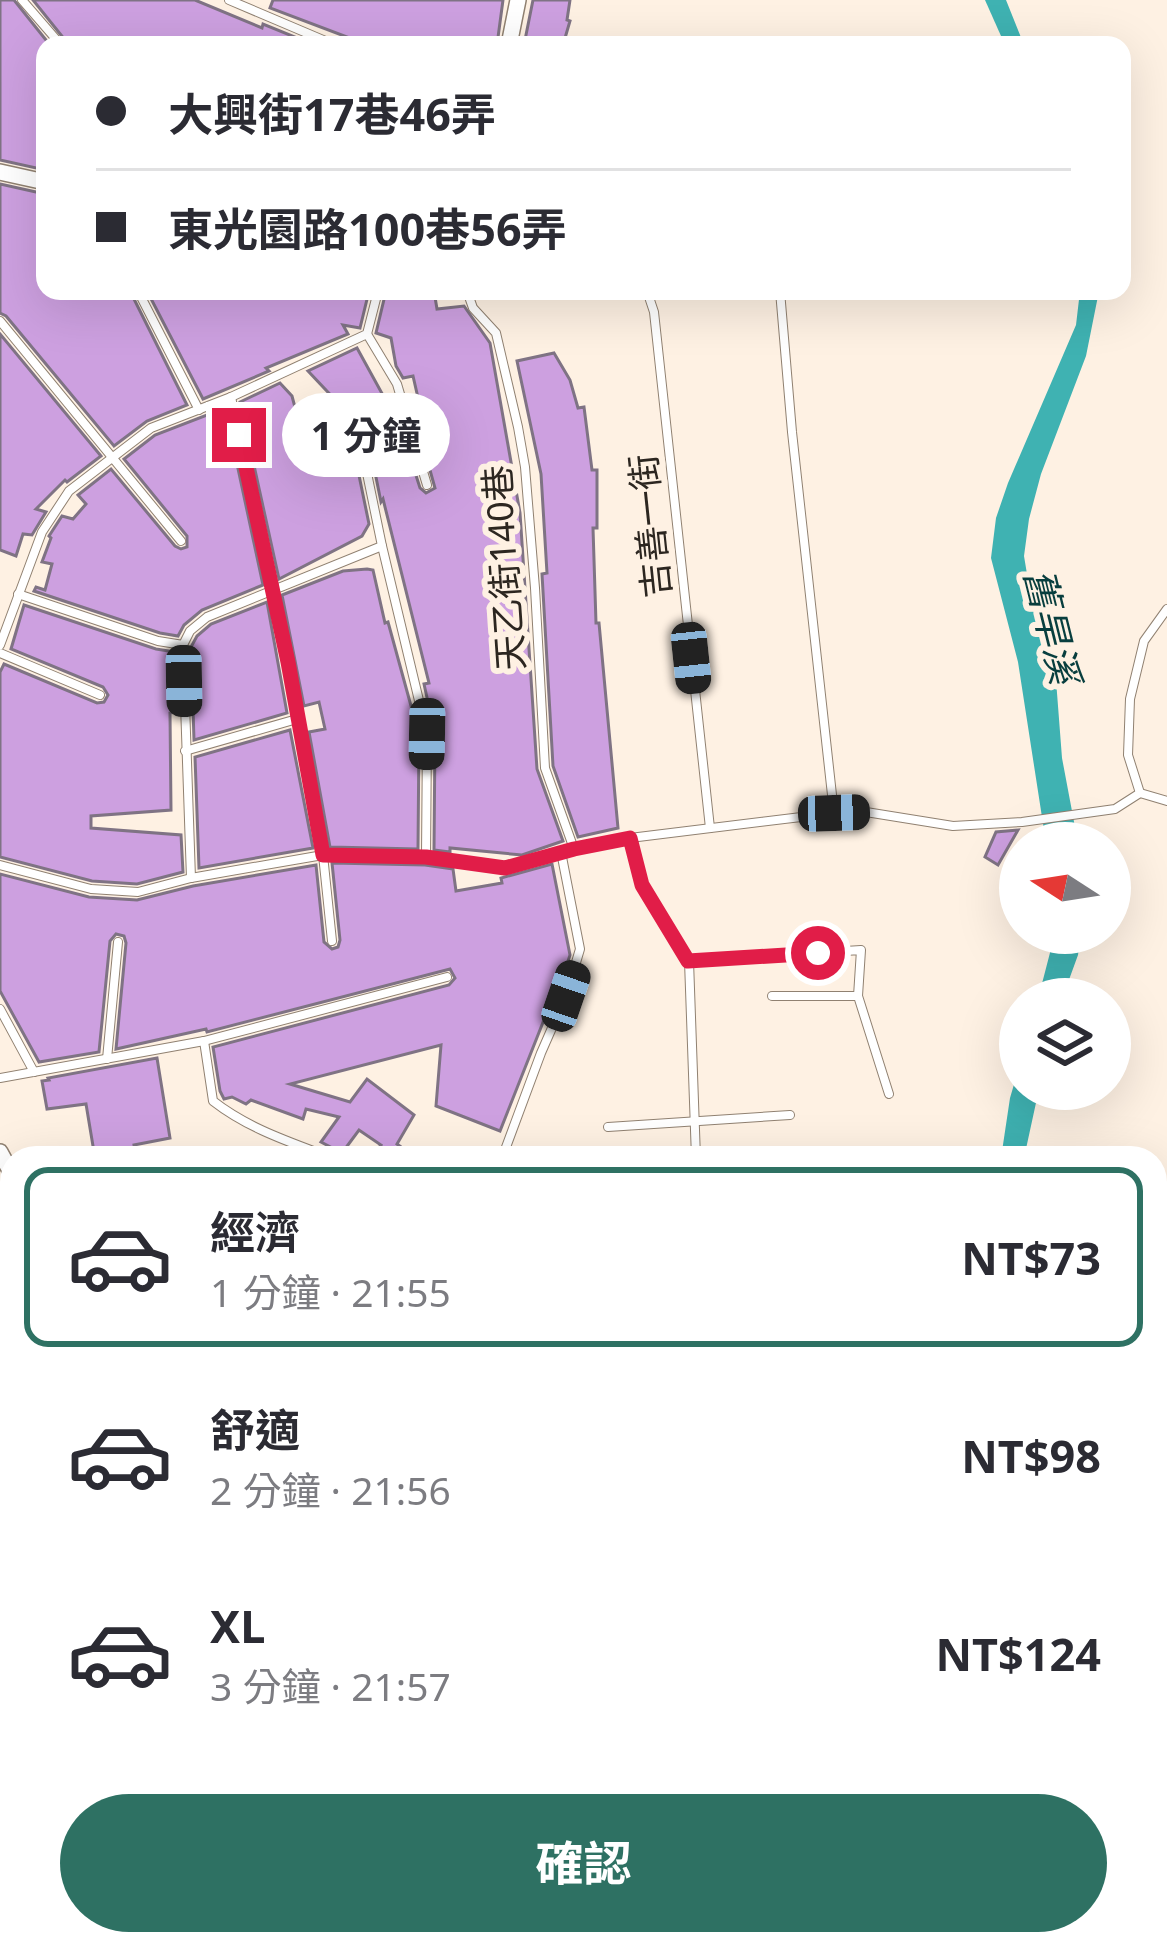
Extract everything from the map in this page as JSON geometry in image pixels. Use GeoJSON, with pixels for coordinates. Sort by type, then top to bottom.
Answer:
{"type":"FeatureCollection","features":[{"type":"Feature","properties":{"kind":"street"},"geometry":{"type":"LineString","coordinates":[[511,36],[518,0]]}},
{"type":"Feature","properties":{"kind":"street"},"geometry":{"type":"LineString","coordinates":[[0,172],[36,180]]}},
{"type":"Feature","properties":{"kind":"lane"},"geometry":{"type":"LineString","coordinates":[[22,0],[53,36]]}},
{"type":"Feature","properties":{"kind":"lane"},"geometry":{"type":"LineString","coordinates":[[229,0],[314,36]]}},
{"type":"Feature","properties":{"kind":"lane"},"geometry":{"type":"LineString","coordinates":[[143,300],[199,410]]}},
{"type":"Feature","properties":{"kind":"lane"},"geometry":{"type":"LineString","coordinates":[[376,300],[367,334],[397,384],[427,485]]}},
{"type":"Feature","properties":{"kind":"lane","name":"天乙街140巷"},"geometry":{"type":"LineString","coordinates":[[470,300],[496,333],[518,427],[534,568],[545,768],[574,849]]}},
{"type":"Feature","properties":{"kind":"lane","name":"吉善一街"},"geometry":{"type":"LineString","coordinates":[[650,300],[710,828]]}},
{"type":"Feature","properties":{"kind":"lane"},"geometry":{"type":"LineString","coordinates":[[781,300],[834,813]]}},
{"type":"Feature","properties":{"kind":"lane"},"geometry":{"type":"LineString","coordinates":[[0,321],[181,541]]}},
{"type":"Feature","properties":{"kind":"lane"},"geometry":{"type":"LineString","coordinates":[[100,695],[0,645],[42,532],[69,491],[151,428],[367,334]]}},
{"type":"Feature","properties":{"kind":"lane"},"geometry":{"type":"LineString","coordinates":[[231,397],[323,855],[332,941]]}},
{"type":"Feature","properties":{"kind":"lane"},"geometry":{"type":"LineString","coordinates":[[355,415],[427,734],[426,857]]}},
{"type":"Feature","properties":{"kind":"lane"},"geometry":{"type":"LineString","coordinates":[[191,878],[183,645],[190,631],[207,617],[382,546]]}},
{"type":"Feature","properties":{"kind":"lane"},"geometry":{"type":"LineString","coordinates":[[17,594],[183,645]]}},
{"type":"Feature","properties":{"kind":"lane"},"geometry":{"type":"LineString","coordinates":[[1140,793],[1128,755],[1130,699],[1144,641],[1167,609]]}},
{"type":"Feature","properties":{"kind":"lane"},"geometry":{"type":"LineString","coordinates":[[185,752],[296,718]]}},
{"type":"Feature","properties":{"kind":"lane"},"geometry":{"type":"LineString","coordinates":[[0,865],[91,889],[138,892],[323,855],[426,857],[505,868],[630,838],[834,813],[866,812],[953,826],[1115,809],[1140,793],[1167,801]]}},
{"type":"Feature","properties":{"kind":"lane"},"geometry":{"type":"LineString","coordinates":[[630,838],[642,885],[688,961],[696,1146]]}},
{"type":"Feature","properties":{"kind":"lane"},"geometry":{"type":"LineString","coordinates":[[506,1146],[580,949],[561,852]]}},
{"type":"Feature","properties":{"kind":"lane"},"geometry":{"type":"LineString","coordinates":[[107,1059],[118,942]]}},
{"type":"Feature","properties":{"kind":"lane"},"geometry":{"type":"LineString","coordinates":[[688,961],[861,950],[858,996],[889,1094]]}},
{"type":"Feature","properties":{"kind":"lane"},"geometry":{"type":"LineString","coordinates":[[0,1078],[204,1041],[447,977]]}},
{"type":"Feature","properties":{"kind":"lane"},"geometry":{"type":"LineString","coordinates":[[772,996],[858,996]]}},
{"type":"Feature","properties":{"kind":"lane"},"geometry":{"type":"LineString","coordinates":[[0,1009],[34,1072]]}},
{"type":"Feature","properties":{"kind":"lane"},"geometry":{"type":"LineString","coordinates":[[204,1041],[213,1101],[233,1117],[301,1146]]}},
{"type":"Feature","properties":{"kind":"lane"},"geometry":{"type":"LineString","coordinates":[[608,1127],[790,1114]]}},
{"type":"Feature","properties":{"kind":"water"},"geometry":{"type":"Polygon","coordinates":[[[985,0],[1006,0],[1020,36],[1001,36],[985,0]]]}},
{"type":"Feature","properties":{"kind":"water"},"geometry":{"type":"Polygon","coordinates":[[[1079,300],[1097,300],[1086,356],[1041,474],[1024,556],[1028,580],[1053,641],[1062,758],[1074,822],[1043,822],[1018,662],[991,558],[996,518],[1076,325],[1079,300]]]}},
{"type":"Feature","properties":{"kind":"water"},"geometry":{"type":"Polygon","coordinates":[[[1050,954],[1078,954],[1070,978],[1043,978],[1050,954]]]}},
{"type":"Feature","properties":{"kind":"water"},"geometry":{"type":"Polygon","coordinates":[[[1008,1110],[1034,1110],[1027,1146],[1003,1146],[1008,1110]]]}},
{"type":"Feature","properties":{"kind":"building"},"geometry":{"type":"Polygon","coordinates":[[[0,0],[14,0],[43,36],[36,36],[36,168],[0,160],[0,0]]]}},
{"type":"Feature","properties":{"kind":"building"},"geometry":{"type":"Polygon","coordinates":[[[33,0],[195,0],[293,36],[62,36],[33,0]]]}},
{"type":"Feature","properties":{"kind":"building"},"geometry":{"type":"Polygon","coordinates":[[[273,0],[503,0],[498,36],[344,36],[270,8],[273,0]]]}},
{"type":"Feature","properties":{"kind":"building"},"geometry":{"type":"Polygon","coordinates":[[[533,0],[570,0],[566,36],[526,36],[533,0]]]}},
{"type":"Feature","properties":{"kind":"building"},"geometry":{"type":"Polygon","coordinates":[[[0,184],[36,192],[36,300],[134,300],[187,405],[147,421],[114,446],[0,313],[0,184]]]}},
{"type":"Feature","properties":{"kind":"building"},"geometry":{"type":"Polygon","coordinates":[[[152,300],[367,300],[360,328],[343,325],[348,334],[203,399],[152,300]]]}},
{"type":"Feature","properties":{"kind":"building"},"geometry":{"type":"Polygon","coordinates":[[[384,300],[436,300],[437,309],[464,306],[490,343],[520,513],[537,769],[563,841],[522,855],[434,850],[435,734],[424,684],[429,683],[359,408],[350,408],[347,417],[369,524],[362,536],[279,579],[240,402],[280,383],[292,396],[297,415],[340,405],[308,371],[357,348],[401,428],[420,488],[426,493],[435,488],[414,413],[421,411],[413,376],[403,378],[391,338],[376,333],[384,300]]]}},
{"type":"Feature","properties":{"kind":"building"},"geometry":{"type":"Polygon","coordinates":[[[0,334],[101,456],[65,480],[36,509],[46,512],[32,535],[23,534],[16,556],[0,550],[0,334]]]}},
{"type":"Feature","properties":{"kind":"building"},"geometry":{"type":"Polygon","coordinates":[[[554,353],[570,380],[578,408],[584,407],[592,470],[597,470],[597,528],[593,528],[596,623],[618,828],[578,837],[553,766],[541,474],[517,361],[554,353]]]}},
{"type":"Feature","properties":{"kind":"building"},"geometry":{"type":"Polygon","coordinates":[[[225,408],[263,585],[202,610],[178,636],[34,591],[36,587],[45,590],[52,564],[42,562],[49,536],[62,516],[73,519],[86,504],[78,495],[111,469],[175,546],[187,547],[187,536],[124,459],[155,435],[225,408]]]}},
{"type":"Feature","properties":{"kind":"building"},"geometry":{"type":"Polygon","coordinates":[[[373,570],[419,735],[418,849],[330,847],[309,732],[325,729],[319,702],[304,706],[282,595],[343,571],[373,570]]]}},
{"type":"Feature","properties":{"kind":"building"},"geometry":{"type":"Polygon","coordinates":[[[267,602],[287,713],[194,740],[191,647],[211,624],[267,602]]]}},
{"type":"Feature","properties":{"kind":"building"},"geometry":{"type":"Polygon","coordinates":[[[24,605],[175,652],[171,810],[91,816],[91,828],[181,835],[183,872],[137,884],[92,881],[0,857],[0,672],[4,664],[97,703],[108,695],[103,687],[11,649],[24,605]]]}},
{"type":"Feature","properties":{"kind":"building"},"geometry":{"type":"Polygon","coordinates":[[[290,730],[313,848],[199,868],[195,757],[290,730]]]}},
{"type":"Feature","properties":{"kind":"building"},"geometry":{"type":"Polygon","coordinates":[[[999,832],[998,865],[985,857],[999,832]]]}},
{"type":"Feature","properties":{"kind":"building"},"geometry":{"type":"Polygon","coordinates":[[[332,863],[453,869],[456,891],[502,883],[501,878],[552,864],[570,955],[500,1131],[436,1106],[441,1045],[290,1084],[350,1102],[367,1079],[414,1115],[400,1146],[380,1146],[359,1130],[347,1146],[329,1146],[321,1142],[339,1117],[306,1109],[303,1119],[251,1100],[246,1104],[232,1097],[224,1099],[220,1091],[213,1047],[449,985],[455,978],[450,969],[207,1032],[116,1049],[126,943],[124,936],[116,934],[110,941],[99,1052],[39,1062],[0,991],[0,874],[89,897],[137,900],[316,865],[324,942],[332,949],[340,940],[332,863]]]}},
{"type":"Feature","properties":{"kind":"building"},"geometry":{"type":"Polygon","coordinates":[[[157,1058],[170,1138],[134,1146],[93,1146],[86,1104],[47,1109],[42,1081],[157,1058]]]}},
{"type":"Feature","properties":{"kind":"route"},"geometry":{"type":"LineString","coordinates":[[239,435],[323,855],[426,857],[505,868],[630,838],[642,885],[688,961],[818,953]]}},
{"type":"Feature","properties":{"kind":"water label","name":"舊旱溪"},"geometry":{"type":"Point","coordinates":[1052,626]}}]}
